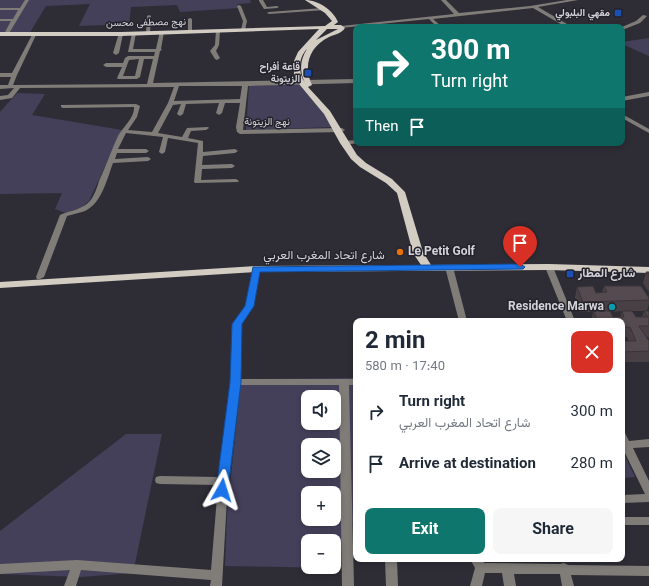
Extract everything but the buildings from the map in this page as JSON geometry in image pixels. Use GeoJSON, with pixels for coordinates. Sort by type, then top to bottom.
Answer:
{"type":"FeatureCollection","features":[{"type":"Feature","properties":{"kind":"main road"},"geometry":{"type":"LineString","coordinates":[[304,83],[304,61],[306,55],[330,30],[335,21],[322,9],[308,0]]}},
{"type":"Feature","properties":{"kind":"main road"},"geometry":{"type":"LineString","coordinates":[[312,0],[333,15],[341,27],[340,30],[330,30]]}},
{"type":"Feature","properties":{"kind":"main road","name":"نهج مصطفى محسن"},"geometry":{"type":"LineString","coordinates":[[293,28],[321,31],[330,30]]}},
{"type":"Feature","properties":{"kind":"main road","name":"نهج مصطفى محسن"},"geometry":{"type":"LineString","coordinates":[[3,34],[121,34],[293,28],[330,30]]}},
{"type":"Feature","properties":{"kind":"main road"},"geometry":{"type":"LineString","coordinates":[[321,31],[305,48],[297,61],[296,73],[340,130],[346,144],[359,161],[390,181],[402,192],[418,253],[426,266]]}},
{"type":"Feature","properties":{"kind":"main road"},"geometry":{"type":"LineString","coordinates":[[413,266],[418,253]]}},
{"type":"Feature","properties":{"kind":"main road","name":"شارع اتحاد المغرب العربي"},"geometry":{"type":"LineString","coordinates":[[0,279],[257,265],[426,266],[548,262],[649,266]]}},
{"type":"Feature","properties":{"kind":"main road","name":"شارع اتحاد المغرب العربي"},"geometry":{"type":"LineString","coordinates":[[0,285],[190,272],[256,269],[413,266]]}},
{"type":"Feature","properties":{"kind":"main road","name":"شارع اتحاد المغرب العربي"},"geometry":{"type":"LineString","coordinates":[[426,266],[549,267],[649,270]]}},
{"type":"Feature","properties":{"kind":"street"},"geometry":{"type":"LineString","coordinates":[[3,34],[15,20],[27,0]]}},
{"type":"Feature","properties":{"kind":"street"},"geometry":{"type":"LineString","coordinates":[[443,0],[457,14]]}},
{"type":"Feature","properties":{"kind":"street"},"geometry":{"type":"LineString","coordinates":[[367,24],[576,0]]}},
{"type":"Feature","properties":{"kind":"street"},"geometry":{"type":"LineString","coordinates":[[261,1],[266,8],[277,7],[282,12]]}},
{"type":"Feature","properties":{"kind":"street"},"geometry":{"type":"LineString","coordinates":[[239,6],[245,21],[244,30]]}},
{"type":"Feature","properties":{"kind":"street"},"geometry":{"type":"LineString","coordinates":[[533,6],[564,24]]}},
{"type":"Feature","properties":{"kind":"street"},"geometry":{"type":"LineString","coordinates":[[0,9],[21,9]]}},
{"type":"Feature","properties":{"kind":"street"},"geometry":{"type":"LineString","coordinates":[[268,12],[322,9]]}},
{"type":"Feature","properties":{"kind":"street"},"geometry":{"type":"LineString","coordinates":[[148,33],[149,16]]}},
{"type":"Feature","properties":{"kind":"street"},"geometry":{"type":"LineString","coordinates":[[625,28],[638,22],[645,16]]}},
{"type":"Feature","properties":{"kind":"street"},"geometry":{"type":"LineString","coordinates":[[429,17],[437,24]]}},
{"type":"Feature","properties":{"kind":"street"},"geometry":{"type":"LineString","coordinates":[[190,19],[190,32]]}},
{"type":"Feature","properties":{"kind":"street"},"geometry":{"type":"LineString","coordinates":[[0,20],[15,20]]}},
{"type":"Feature","properties":{"kind":"street"},"geometry":{"type":"LineString","coordinates":[[341,27],[353,26]]}},
{"type":"Feature","properties":{"kind":"street"},"geometry":{"type":"LineString","coordinates":[[217,58],[213,51],[217,45],[218,31]]}},
{"type":"Feature","properties":{"kind":"street"},"geometry":{"type":"LineString","coordinates":[[150,84],[158,57],[162,32]]}},
{"type":"Feature","properties":{"kind":"street"},"geometry":{"type":"LineString","coordinates":[[134,33],[130,51],[159,50]]}},
{"type":"Feature","properties":{"kind":"street"},"geometry":{"type":"LineString","coordinates":[[116,54],[121,34]]}},
{"type":"Feature","properties":{"kind":"street"},"geometry":{"type":"LineString","coordinates":[[10,87],[14,75],[34,35]]}},
{"type":"Feature","properties":{"kind":"street"},"geometry":{"type":"LineString","coordinates":[[142,58],[137,77],[120,78],[126,59],[142,58],[158,57]]}},
{"type":"Feature","properties":{"kind":"street"},"geometry":{"type":"LineString","coordinates":[[106,65],[124,64]]}},
{"type":"Feature","properties":{"kind":"street"},"geometry":{"type":"LineString","coordinates":[[0,75],[14,75]]}},
{"type":"Feature","properties":{"kind":"street"},"geometry":{"type":"LineString","coordinates":[[0,87],[353,81]]}},
{"type":"Feature","properties":{"kind":"street","name":"نهج الزيتونة"},"geometry":{"type":"LineString","coordinates":[[245,84],[239,127],[239,131],[241,132],[340,130]]}},
{"type":"Feature","properties":{"kind":"street"},"geometry":{"type":"LineString","coordinates":[[154,134],[171,103],[177,85]]}},
{"type":"Feature","properties":{"kind":"street"},"geometry":{"type":"LineString","coordinates":[[0,98],[10,97],[18,87]]}},
{"type":"Feature","properties":{"kind":"street"},"geometry":{"type":"LineString","coordinates":[[625,98],[649,94]]}},
{"type":"Feature","properties":{"kind":"street"},"geometry":{"type":"LineString","coordinates":[[219,113],[222,102]]}},
{"type":"Feature","properties":{"kind":"street"},"geometry":{"type":"LineString","coordinates":[[171,103],[243,102]]}},
{"type":"Feature","properties":{"kind":"street"},"geometry":{"type":"LineString","coordinates":[[180,114],[184,103]]}},
{"type":"Feature","properties":{"kind":"street"},"geometry":{"type":"LineString","coordinates":[[40,277],[64,215],[83,209],[92,203],[124,132],[136,113],[137,106],[63,106]]}},
{"type":"Feature","properties":{"kind":"street"},"geometry":{"type":"LineString","coordinates":[[625,118],[649,131]]}},
{"type":"Feature","properties":{"kind":"street"},"geometry":{"type":"LineString","coordinates":[[184,139],[190,128],[206,128]]}},
{"type":"Feature","properties":{"kind":"street"},"geometry":{"type":"LineString","coordinates":[[124,132],[154,134],[201,142],[196,182],[236,181]]}},
{"type":"Feature","properties":{"kind":"street"},"geometry":{"type":"LineString","coordinates":[[162,152],[166,136]]}},
{"type":"Feature","properties":{"kind":"street"},"geometry":{"type":"LineString","coordinates":[[346,144],[353,143]]}},
{"type":"Feature","properties":{"kind":"street"},"geometry":{"type":"LineString","coordinates":[[115,151],[146,151]]}},
{"type":"Feature","properties":{"kind":"street"},"geometry":{"type":"LineString","coordinates":[[200,154],[235,151]]}},
{"type":"Feature","properties":{"kind":"street"},"geometry":{"type":"LineString","coordinates":[[110,161],[148,160]]}},
{"type":"Feature","properties":{"kind":"street"},"geometry":{"type":"LineString","coordinates":[[199,167],[232,166]]}},
{"type":"Feature","properties":{"kind":"street"},"geometry":{"type":"LineString","coordinates":[[448,267],[462,318]]}},
{"type":"Feature","properties":{"kind":"street"},"geometry":{"type":"LineString","coordinates":[[549,267],[570,318]]}},
{"type":"Feature","properties":{"kind":"street"},"geometry":{"type":"LineString","coordinates":[[0,569],[77,565],[217,580],[223,481],[236,382],[237,324],[249,306],[256,269]]}},
{"type":"Feature","properties":{"kind":"street"},"geometry":{"type":"LineString","coordinates":[[236,382],[353,382]]}},
{"type":"Feature","properties":{"kind":"street"},"geometry":{"type":"LineString","coordinates":[[344,382],[348,586]]}},
{"type":"Feature","properties":{"kind":"street"},"geometry":{"type":"LineString","coordinates":[[625,441],[649,443]]}},
{"type":"Feature","properties":{"kind":"street"},"geometry":{"type":"LineString","coordinates":[[625,443],[649,492]]}},
{"type":"Feature","properties":{"kind":"street"},"geometry":{"type":"LineString","coordinates":[[160,480],[223,481]]}},
{"type":"Feature","properties":{"kind":"street"},"geometry":{"type":"LineString","coordinates":[[625,499],[649,498]]}},
{"type":"Feature","properties":{"kind":"street"},"geometry":{"type":"LineString","coordinates":[[625,521],[649,521]]}},
{"type":"Feature","properties":{"kind":"street"},"geometry":{"type":"LineString","coordinates":[[391,562],[392,586]]}},
{"type":"Feature","properties":{"kind":"street"},"geometry":{"type":"LineString","coordinates":[[476,586],[479,564],[507,568],[564,568],[649,571]]}},
{"type":"Feature","properties":{"kind":"street"},"geometry":{"type":"LineString","coordinates":[[70,586],[77,565]]}},
{"type":"Feature","properties":{"kind":"street"},"geometry":{"type":"LineString","coordinates":[[507,568],[510,586]]}},
{"type":"Feature","properties":{"kind":"street"},"geometry":{"type":"LineString","coordinates":[[564,568],[568,586]]}},
{"type":"Feature","properties":{"kind":"shaded area"},"geometry":{"type":"Polygon","coordinates":[[[0,0],[250,0],[251,3],[237,4],[239,8],[180,12],[177,5],[131,7],[129,24],[79,26],[90,4],[46,6],[29,34],[0,33],[0,0]]]}},
{"type":"Feature","properties":{"kind":"shaded area"},"geometry":{"type":"Polygon","coordinates":[[[649,38],[649,56],[625,45],[625,42],[649,38]]]}},
{"type":"Feature","properties":{"kind":"shaded area"},"geometry":{"type":"Polygon","coordinates":[[[299,84],[322,110],[332,127],[246,130],[249,86],[299,84]]]}},
{"type":"Feature","properties":{"kind":"shaded area"},"geometry":{"type":"Polygon","coordinates":[[[17,93],[45,94],[32,115],[122,130],[89,201],[82,207],[66,213],[55,209],[62,193],[0,194],[0,112],[17,93]]]}},
{"type":"Feature","properties":{"kind":"shaded area"},"geometry":{"type":"Polygon","coordinates":[[[353,378],[353,521],[346,522],[345,568],[341,568],[341,534],[301,534],[301,567],[225,566],[227,515],[241,379],[353,378]]]}},
{"type":"Feature","properties":{"kind":"shaded area"},"geometry":{"type":"Polygon","coordinates":[[[126,434],[162,434],[133,573],[81,577],[0,574],[0,531],[126,434]]]}},
{"type":"Feature","properties":{"kind":"shaded area"},"geometry":{"type":"Polygon","coordinates":[[[625,456],[635,477],[625,478],[625,456]]]}},
{"type":"Feature","properties":{"kind":"place","name":"مقهي البلبولي"},"geometry":{"type":"Point","coordinates":[618,13]}},
{"type":"Feature","properties":{"kind":"place","name":"قاعة أفراح الزيتونة"},"geometry":{"type":"Point","coordinates":[308,73]}},
{"type":"Feature","properties":{"kind":"place","name":"Le Petit Golf"},"geometry":{"type":"Point","coordinates":[400,252]}},
{"type":"Feature","properties":{"kind":"place","name":"شارع المطار"},"geometry":{"type":"Point","coordinates":[570,274]}},
{"type":"Feature","properties":{"kind":"place","name":"Residence Marwa"},"geometry":{"type":"Point","coordinates":[612,307]}},
{"type":"Feature","properties":{"kind":"route"},"geometry":{"type":"LineString","coordinates":[[222,490],[236,382],[237,324],[249,306],[256,269],[520,267]]}}]}
